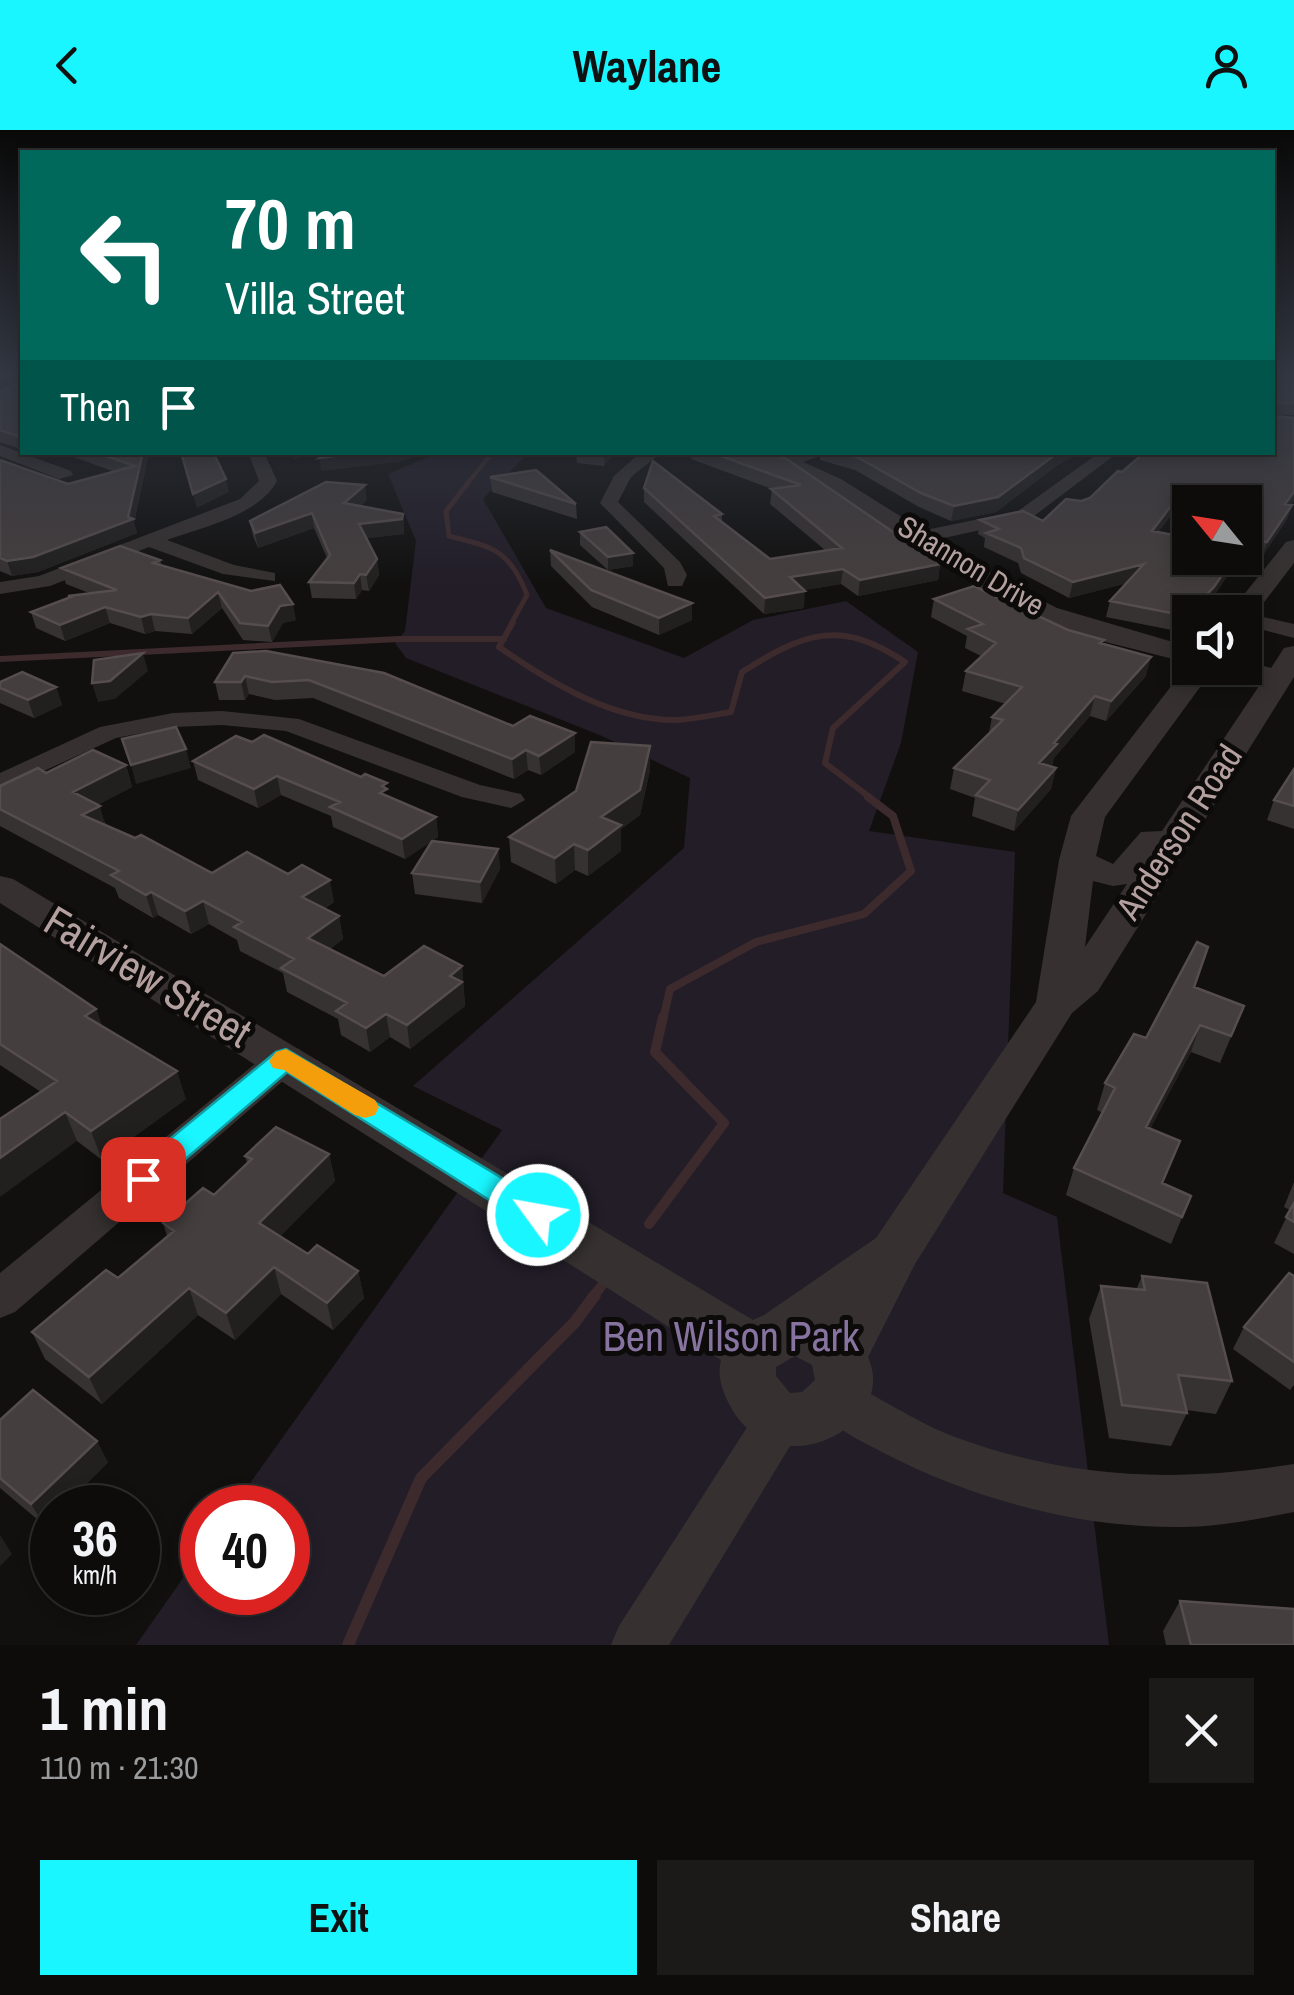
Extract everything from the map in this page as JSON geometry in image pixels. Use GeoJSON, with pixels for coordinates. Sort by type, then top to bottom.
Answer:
{"type":"FeatureCollection","features":[{"type":"Feature","properties":{"kind":"street"},"geometry":{"type":"LineString","coordinates":[[11,451],[65,475]]}},
{"type":"Feature","properties":{"kind":"street"},"geometry":{"type":"LineString","coordinates":[[3,589],[43,582],[223,515],[262,492],[268,481],[257,455]]}},
{"type":"Feature","properties":{"kind":"street"},"geometry":{"type":"LineString","coordinates":[[649,455],[634,464],[610,494],[609,502],[672,566],[677,574],[675,582]]}},
{"type":"Feature","properties":{"kind":"street","name":"Shannon Drive"},"geometry":{"type":"LineString","coordinates":[[770,455],[827,477],[1033,607],[1085,627],[1172,650]]}},
{"type":"Feature","properties":{"kind":"street"},"geometry":{"type":"LineString","coordinates":[[790,462],[812,455]]}},
{"type":"Feature","properties":{"kind":"street"},"geometry":{"type":"LineString","coordinates":[[922,538],[1024,514],[1107,455]]}},
{"type":"Feature","properties":{"kind":"street"},"geometry":{"type":"LineString","coordinates":[[152,542],[230,570],[268,577]]}},
{"type":"Feature","properties":{"kind":"street"},"geometry":{"type":"LineString","coordinates":[[1259,595],[1294,546]]}},
{"type":"Feature","properties":{"kind":"street"},"geometry":{"type":"LineString","coordinates":[[1262,621],[1294,631]]}},
{"type":"Feature","properties":{"kind":"street","name":"Anderson Road"},"geometry":{"type":"LineString","coordinates":[[839,1379],[897,1249],[1057,1003],[1083,981],[1286,666]]}},
{"type":"Feature","properties":{"kind":"street","name":"Anderson Road"},"geometry":{"type":"LineString","coordinates":[[1057,1003],[1077,860],[1088,816],[1187,685]]}},
{"type":"Feature","properties":{"kind":"street"},"geometry":{"type":"LineString","coordinates":[[0,783],[109,732],[173,720],[222,718],[290,724],[472,791],[511,800]]}},
{"type":"Feature","properties":{"kind":"street"},"geometry":{"type":"LineString","coordinates":[[1077,860],[1110,875],[1132,872],[1177,805],[1207,786]]}},
{"type":"Feature","properties":{"kind":"street","name":"Fairview Street"},"geometry":{"type":"LineString","coordinates":[[6,897],[769,1341]]}},
{"type":"Feature","properties":{"kind":"street"},"geometry":{"type":"LineString","coordinates":[[0,1299],[286,1058]]}},
{"type":"Feature","properties":{"kind":"street","name":"Anderson Road"},"geometry":{"type":"LineString","coordinates":[[769,1341],[897,1249]]}},
{"type":"Feature","properties":{"kind":"street"},"geometry":{"type":"LineString","coordinates":[[839,1379],[818,1418],[796,1420],[768,1410],[753,1393],[747,1368],[769,1341],[815,1336],[839,1379],[911,1443],[1027,1482],[1166,1502],[1294,1488]]}},
{"type":"Feature","properties":{"kind":"street"},"geometry":{"type":"LineString","coordinates":[[638,1645],[781,1417]]}},
{"type":"Feature","properties":{"kind":"green space","name":"Ben Wilson Park"},"geometry":{"type":"Polygon","coordinates":[[[432,455],[526,455],[483,499],[546,608],[684,658],[753,620],[846,601],[918,652],[901,743],[869,831],[1015,852],[1003,1193],[1057,1217],[1109,1645],[136,1645],[180,1582],[180,1615],[310,1615],[310,1485],[249,1485],[502,1130],[413,1086],[684,848],[690,778],[602,736],[406,658],[395,643],[405,631],[416,541],[388,474],[432,455]]]}},
{"type":"Feature","properties":{"kind":"building"},"geometry":{"type":"Polygon","coordinates":[[[1275,445],[1294,445],[1294,492],[1285,504],[1292,505],[1267,542],[1262,542],[1262,485],[1172,485],[1172,505],[1152,531],[1172,535],[1172,575],[1222,575],[1206,595],[1172,595],[1172,613],[1110,601],[1144,564],[1073,582],[1024,558],[1021,548],[986,533],[999,529],[980,520],[1023,511],[1043,521],[1066,499],[1090,498],[1118,471],[1122,472],[1142,455],[1275,455],[1275,445]]]}},
{"type":"Feature","properties":{"kind":"building"},"geometry":{"type":"Polygon","coordinates":[[[104,455],[142,455],[128,517],[133,519],[33,557],[7,561],[0,558],[0,460],[68,484],[135,466],[104,455]]]}},
{"type":"Feature","properties":{"kind":"building"},"geometry":{"type":"Polygon","coordinates":[[[182,455],[214,455],[226,479],[193,494],[182,455]]]}},
{"type":"Feature","properties":{"kind":"building"},"geometry":{"type":"Polygon","coordinates":[[[718,455],[779,455],[940,564],[860,580],[843,569],[790,577],[805,591],[765,598],[644,488],[653,461],[722,514],[714,516],[770,559],[842,548],[771,489],[801,485],[718,455]]]}},
{"type":"Feature","properties":{"kind":"building"},"geometry":{"type":"Polygon","coordinates":[[[851,455],[1055,455],[998,497],[954,506],[921,493],[851,455]]]}},
{"type":"Feature","properties":{"kind":"building"},"geometry":{"type":"Polygon","coordinates":[[[536,470],[576,504],[490,477],[536,470]]]}},
{"type":"Feature","properties":{"kind":"building"},"geometry":{"type":"Polygon","coordinates":[[[326,482],[365,485],[344,503],[403,514],[402,519],[359,524],[377,559],[366,575],[360,574],[354,583],[309,582],[330,555],[312,513],[255,533],[250,521],[326,482]]]}},
{"type":"Feature","properties":{"kind":"building"},"geometry":{"type":"Polygon","coordinates":[[[606,527],[633,553],[608,557],[580,532],[606,527]]]}},
{"type":"Feature","properties":{"kind":"building"},"geometry":{"type":"Polygon","coordinates":[[[120,546],[160,560],[153,563],[251,591],[280,585],[293,604],[280,606],[268,626],[240,623],[218,592],[188,618],[151,614],[141,617],[105,607],[60,625],[31,612],[71,597],[68,596],[117,590],[61,568],[120,546]]]}},
{"type":"Feature","properties":{"kind":"building"},"geometry":{"type":"Polygon","coordinates":[[[550,550],[692,603],[659,618],[591,590],[550,550]]]}},
{"type":"Feature","properties":{"kind":"building"},"geometry":{"type":"Polygon","coordinates":[[[974,586],[1068,630],[1104,640],[1100,643],[1151,657],[1111,701],[1095,696],[1054,743],[1057,744],[1039,763],[1056,768],[1018,810],[976,795],[990,780],[954,768],[1003,720],[992,717],[1022,687],[966,671],[996,643],[968,629],[983,624],[934,599],[974,586]]]}},
{"type":"Feature","properties":{"kind":"building"},"geometry":{"type":"Polygon","coordinates":[[[266,651],[384,673],[513,726],[530,716],[575,733],[539,756],[526,750],[512,759],[309,680],[272,682],[245,676],[241,682],[215,682],[233,653],[266,651]]]}},
{"type":"Feature","properties":{"kind":"building"},"geometry":{"type":"Polygon","coordinates":[[[143,653],[110,681],[92,683],[94,660],[143,653]]]}},
{"type":"Feature","properties":{"kind":"building"},"geometry":{"type":"Polygon","coordinates":[[[22,672],[56,687],[28,700],[0,688],[0,682],[22,672]]]}},
{"type":"Feature","properties":{"kind":"building"},"geometry":{"type":"Polygon","coordinates":[[[176,727],[186,749],[131,765],[122,739],[176,727]]]}},
{"type":"Feature","properties":{"kind":"building"},"geometry":{"type":"Polygon","coordinates":[[[264,735],[361,777],[365,774],[387,783],[382,786],[387,789],[380,793],[436,817],[402,839],[330,807],[340,802],[277,776],[254,789],[193,761],[236,736],[252,742],[264,735]]]}},
{"type":"Feature","properties":{"kind":"building"},"geometry":{"type":"Polygon","coordinates":[[[591,742],[650,746],[640,790],[601,817],[621,825],[588,850],[574,844],[555,858],[509,837],[576,791],[591,742]]]}},
{"type":"Feature","properties":{"kind":"building"},"geometry":{"type":"Polygon","coordinates":[[[93,750],[126,765],[73,792],[100,806],[82,815],[135,838],[141,835],[212,873],[247,852],[288,874],[302,865],[330,880],[302,897],[339,916],[308,938],[384,976],[424,946],[462,966],[450,976],[462,982],[407,1025],[386,1014],[366,1028],[336,1011],[347,1003],[281,968],[294,959],[234,927],[242,922],[203,901],[185,911],[151,892],[146,895],[111,875],[119,871],[0,809],[0,786],[38,768],[46,773],[93,750]]]}},
{"type":"Feature","properties":{"kind":"building"},"geometry":{"type":"Polygon","coordinates":[[[1294,769],[1294,806],[1274,800],[1294,769]]]}},
{"type":"Feature","properties":{"kind":"building"},"geometry":{"type":"Polygon","coordinates":[[[432,841],[498,849],[480,882],[412,873],[432,841]]]}},
{"type":"Feature","properties":{"kind":"building"},"geometry":{"type":"Polygon","coordinates":[[[1197,942],[1208,947],[1194,987],[1244,1006],[1231,1036],[1200,1025],[1146,1127],[1180,1141],[1162,1183],[1191,1196],[1182,1217],[1074,1168],[1115,1088],[1105,1083],[1134,1034],[1146,1038],[1197,942]]]}},
{"type":"Feature","properties":{"kind":"building"},"geometry":{"type":"Polygon","coordinates":[[[0,944],[96,1009],[85,1016],[177,1071],[91,1131],[65,1112],[0,1158],[0,1119],[57,1081],[0,1044],[0,944]]]}},
{"type":"Feature","properties":{"kind":"building"},"geometry":{"type":"Polygon","coordinates":[[[276,1127],[329,1154],[259,1223],[308,1254],[317,1245],[358,1271],[327,1303],[274,1267],[226,1313],[189,1288],[89,1377],[32,1332],[106,1270],[118,1278],[174,1231],[163,1223],[203,1188],[214,1195],[252,1159],[245,1156],[276,1127]]]}},
{"type":"Feature","properties":{"kind":"building"},"geometry":{"type":"Polygon","coordinates":[[[1294,1203],[1294,1222],[1286,1217],[1294,1203]]]}},
{"type":"Feature","properties":{"kind":"building"},"geometry":{"type":"Polygon","coordinates":[[[1289,1273],[1294,1276],[1294,1362],[1244,1327],[1289,1273]]]}},
{"type":"Feature","properties":{"kind":"building"},"geometry":{"type":"Polygon","coordinates":[[[1142,1276],[1207,1283],[1232,1381],[1178,1375],[1187,1413],[1122,1405],[1101,1286],[1145,1290],[1142,1276]]]}},
{"type":"Feature","properties":{"kind":"building"},"geometry":{"type":"Polygon","coordinates":[[[33,1390],[97,1441],[51,1485],[30,1485],[30,1503],[0,1478],[0,1420],[33,1390]]]}},
{"type":"Feature","properties":{"kind":"building"},"geometry":{"type":"Polygon","coordinates":[[[1180,1601],[1294,1609],[1294,1645],[1191,1645],[1180,1601]]]}},
{"type":"Feature","properties":{"kind":"waterway"},"geometry":{"type":"LineString","coordinates":[[466,485],[491,455]]}},
{"type":"Feature","properties":{"kind":"waterway"},"geometry":{"type":"LineString","coordinates":[[468,483],[446,511],[449,536],[489,548],[514,568],[527,595],[511,624]]}},
{"type":"Feature","properties":{"kind":"waterway"},"geometry":{"type":"LineString","coordinates":[[503,639],[513,622]]}},
{"type":"Feature","properties":{"kind":"waterway"},"geometry":{"type":"LineString","coordinates":[[503,639],[499,647],[583,697],[653,719],[731,712],[742,672],[804,640],[841,636],[882,648],[905,662],[833,728],[825,763],[872,799]]}},
{"type":"Feature","properties":{"kind":"waterway"},"geometry":{"type":"LineString","coordinates":[[0,659],[399,639],[503,639]]}},
{"type":"Feature","properties":{"kind":"waterway"},"geometry":{"type":"LineString","coordinates":[[663,1020],[670,989],[756,942],[864,914],[911,871],[893,816],[868,797]]}},
{"type":"Feature","properties":{"kind":"waterway"},"geometry":{"type":"LineString","coordinates":[[649,1224],[724,1123],[655,1052],[663,1017]]}},
{"type":"Feature","properties":{"kind":"waterway"},"geometry":{"type":"LineString","coordinates":[[593,1297],[606,1280]]}},
{"type":"Feature","properties":{"kind":"waterway"},"geometry":{"type":"LineString","coordinates":[[348,1645],[421,1478],[575,1322],[595,1295]]}},
{"type":"Feature","properties":{"kind":"slow traffic"},"geometry":{"type":"LineString","coordinates":[[283,1061],[286,1058],[365,1107]]}},
{"type":"Feature","properties":{"kind":"route"},"geometry":{"type":"LineString","coordinates":[[143,1179],[286,1058],[538,1215]]}}]}
